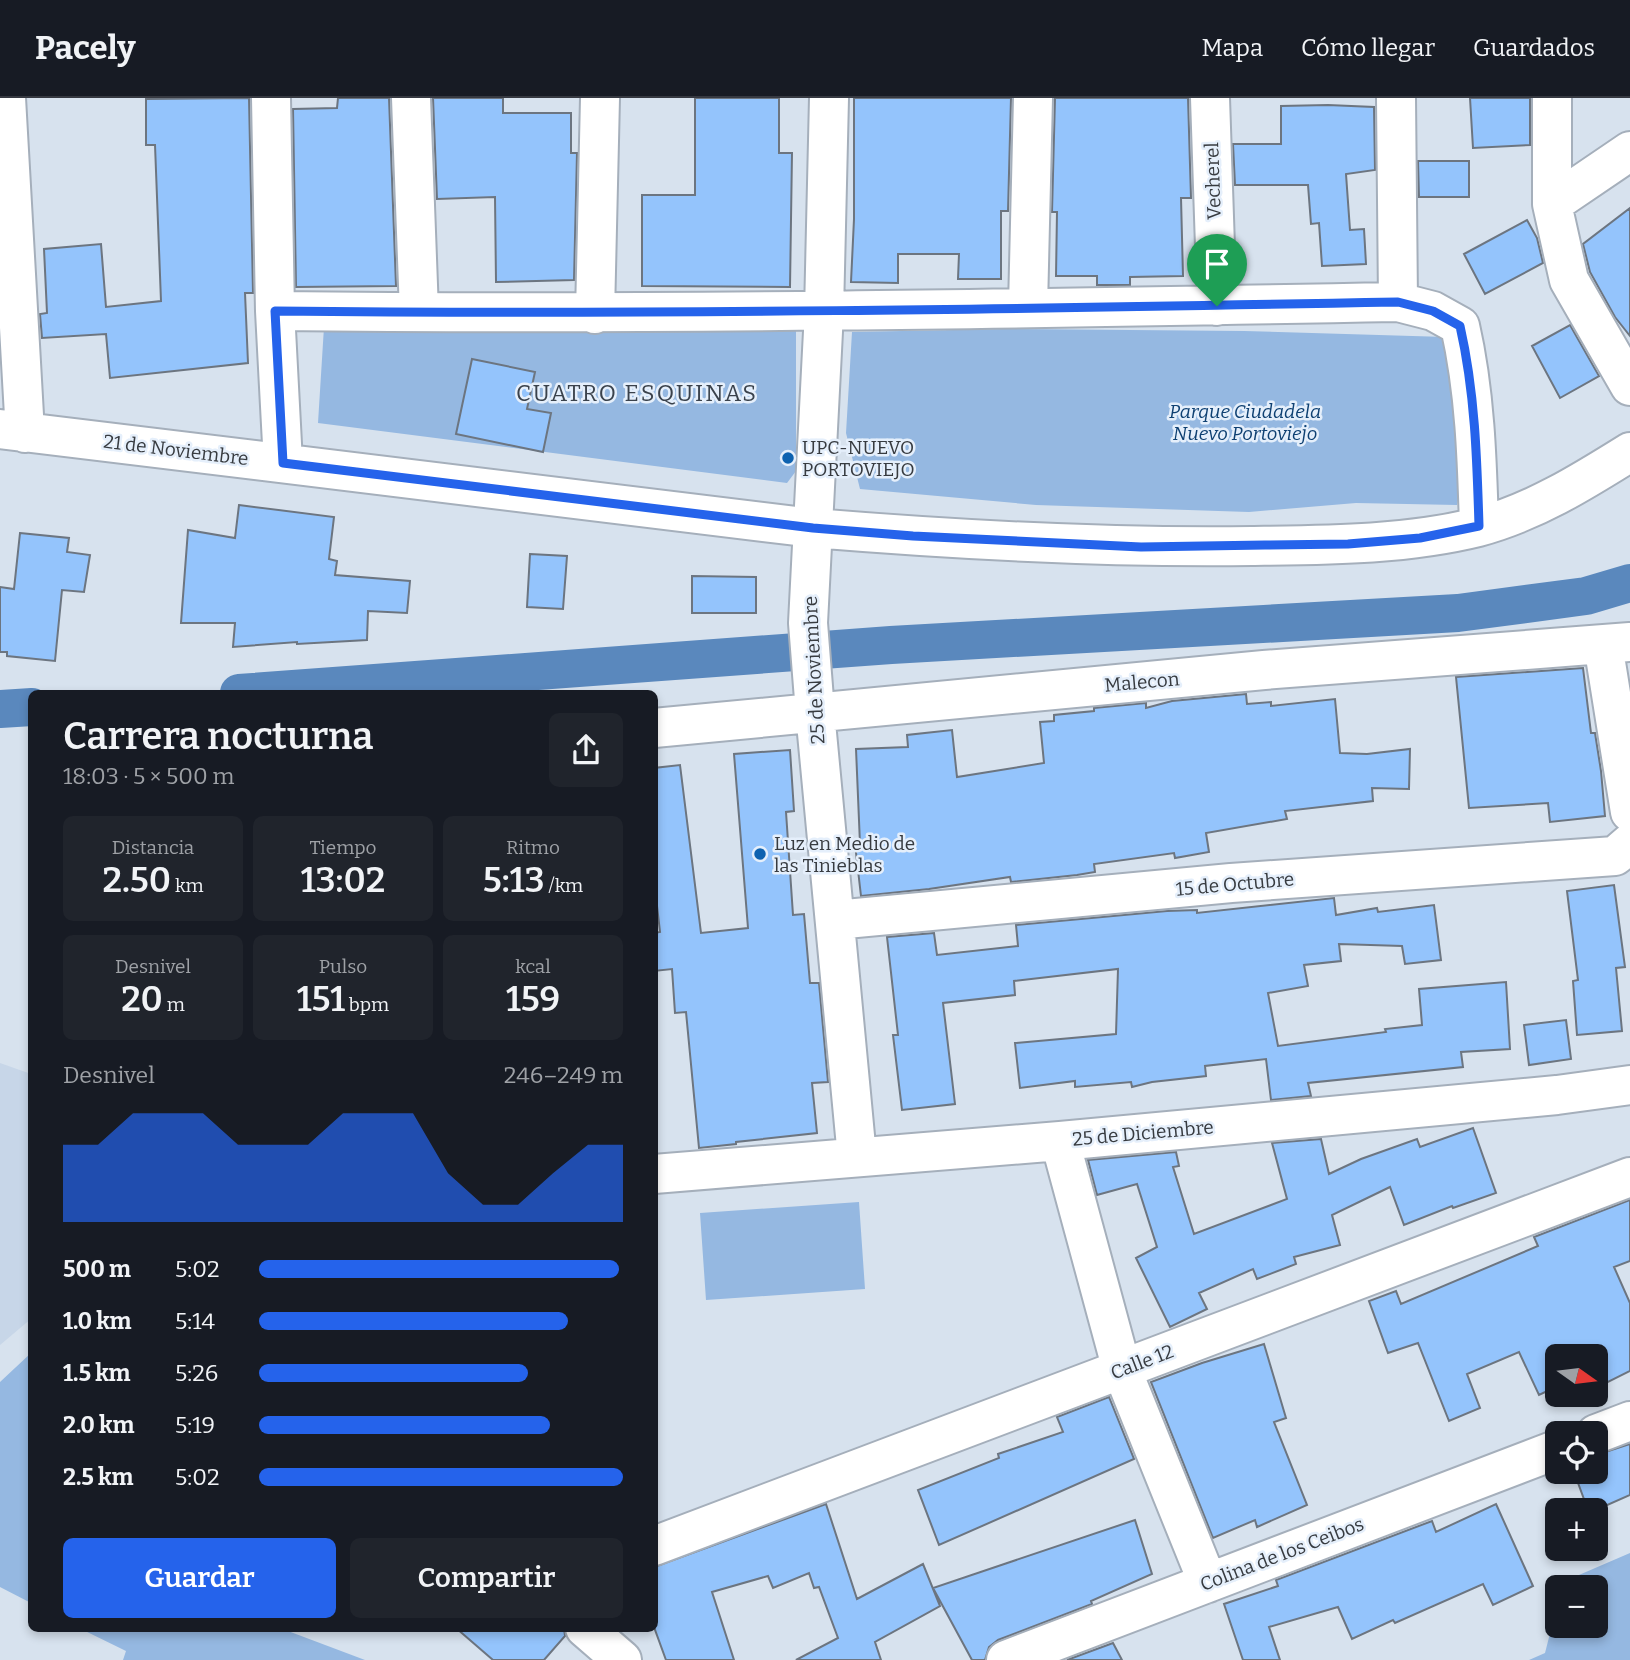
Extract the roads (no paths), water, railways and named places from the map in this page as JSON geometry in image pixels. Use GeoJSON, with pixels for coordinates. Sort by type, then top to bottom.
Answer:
{"type":"FeatureCollection","features":[{"type":"Feature","properties":{"kind":"street"},"geometry":{"type":"LineString","coordinates":[[6,98],[13,431]]}},
{"type":"Feature","properties":{"kind":"street"},"geometry":{"type":"LineString","coordinates":[[271,98],[275,311],[283,463]]}},
{"type":"Feature","properties":{"kind":"street"},"geometry":{"type":"LineString","coordinates":[[411,98],[419,312]]}},
{"type":"Feature","properties":{"kind":"street"},"geometry":{"type":"LineString","coordinates":[[595,314],[600,98]]}},
{"type":"Feature","properties":{"kind":"street","name":"25 de Noviembre"},"geometry":{"type":"LineString","coordinates":[[829,98],[824,312],[808,623],[858,1157]]}},
{"type":"Feature","properties":{"kind":"street"},"geometry":{"type":"LineString","coordinates":[[1028,307],[1033,98]]}},
{"type":"Feature","properties":{"kind":"street","name":"Vecherel"},"geometry":{"type":"LineString","coordinates":[[1210,98],[1217,306]]}},
{"type":"Feature","properties":{"kind":"street"},"geometry":{"type":"LineString","coordinates":[[1396,98],[1398,302]]}},
{"type":"Feature","properties":{"kind":"street"},"geometry":{"type":"LineString","coordinates":[[1552,98],[1552,204],[1569,280],[1630,386]]}},
{"type":"Feature","properties":{"kind":"street"},"geometry":{"type":"LineString","coordinates":[[1552,204],[1630,150]]}},
{"type":"Feature","properties":{"kind":"street"},"geometry":{"type":"LineString","coordinates":[[275,311],[595,314],[1398,302],[1433,311],[1460,326],[1468,360],[1474,423],[1479,526]]}},
{"type":"Feature","properties":{"kind":"street","name":"21 de Noviembre"},"geometry":{"type":"LineString","coordinates":[[13,431],[813,528],[913,536],[1141,547],[1348,544],[1420,538],[1479,526],[1523,512],[1572,487],[1630,452]]}},
{"type":"Feature","properties":{"kind":"street"},"geometry":{"type":"LineString","coordinates":[[1616,643],[1630,812]]}},
{"type":"Feature","properties":{"kind":"street","name":"Malecon"},"geometry":{"type":"LineString","coordinates":[[658,727],[814,699],[1264,670],[1616,643]]}},
{"type":"Feature","properties":{"kind":"street","name":"15 de Octubre"},"geometry":{"type":"LineString","coordinates":[[835,920],[1231,883],[1615,856],[1630,843]]}},
{"type":"Feature","properties":{"kind":"street","name":"25 de Diciembre"},"geometry":{"type":"LineString","coordinates":[[658,1163],[858,1157],[1060,1141],[1630,1086]]}},
{"type":"Feature","properties":{"kind":"street"},"geometry":{"type":"LineString","coordinates":[[1060,1141],[1122,1370],[1208,1583]]}},
{"type":"Feature","properties":{"kind":"street","name":"Calle 12"},"geometry":{"type":"LineString","coordinates":[[658,1544],[1630,1177]]}},
{"type":"Feature","properties":{"kind":"street"},"geometry":{"type":"LineString","coordinates":[[1608,1429],[1630,1421]]}},
{"type":"Feature","properties":{"kind":"street","name":"Colina de los Ceibos"},"geometry":{"type":"LineString","coordinates":[[1006,1660],[1545,1454]]}},
{"type":"Feature","properties":{"kind":"street"},"geometry":{"type":"LineString","coordinates":[[590,1632],[622,1660]]}},
{"type":"Feature","properties":{"kind":"waterway"},"geometry":{"type":"LineString","coordinates":[[280,690],[891,645],[1458,613],[1586,596],[1630,583]]}},
{"type":"Feature","properties":{"kind":"waterway"},"geometry":{"type":"LineString","coordinates":[[0,709],[28,707]]}},
{"type":"Feature","properties":{"kind":"place","name":"UPC-NUEVO PORTOVIEJO"},"geometry":{"type":"Point","coordinates":[788,458]}},
{"type":"Feature","properties":{"kind":"place","name":"Luz en Medio de las Tinieblas"},"geometry":{"type":"Point","coordinates":[760,854]}},
{"type":"Feature","properties":{"kind":"district","name":"CUATRO ESQUINAS"},"geometry":{"type":"Point","coordinates":[637,393]}},
{"type":"Feature","properties":{"kind":"park label","name":"Parque Ciudadela Nuevo Portoviejo"},"geometry":{"type":"Point","coordinates":[1245,422]}}]}
